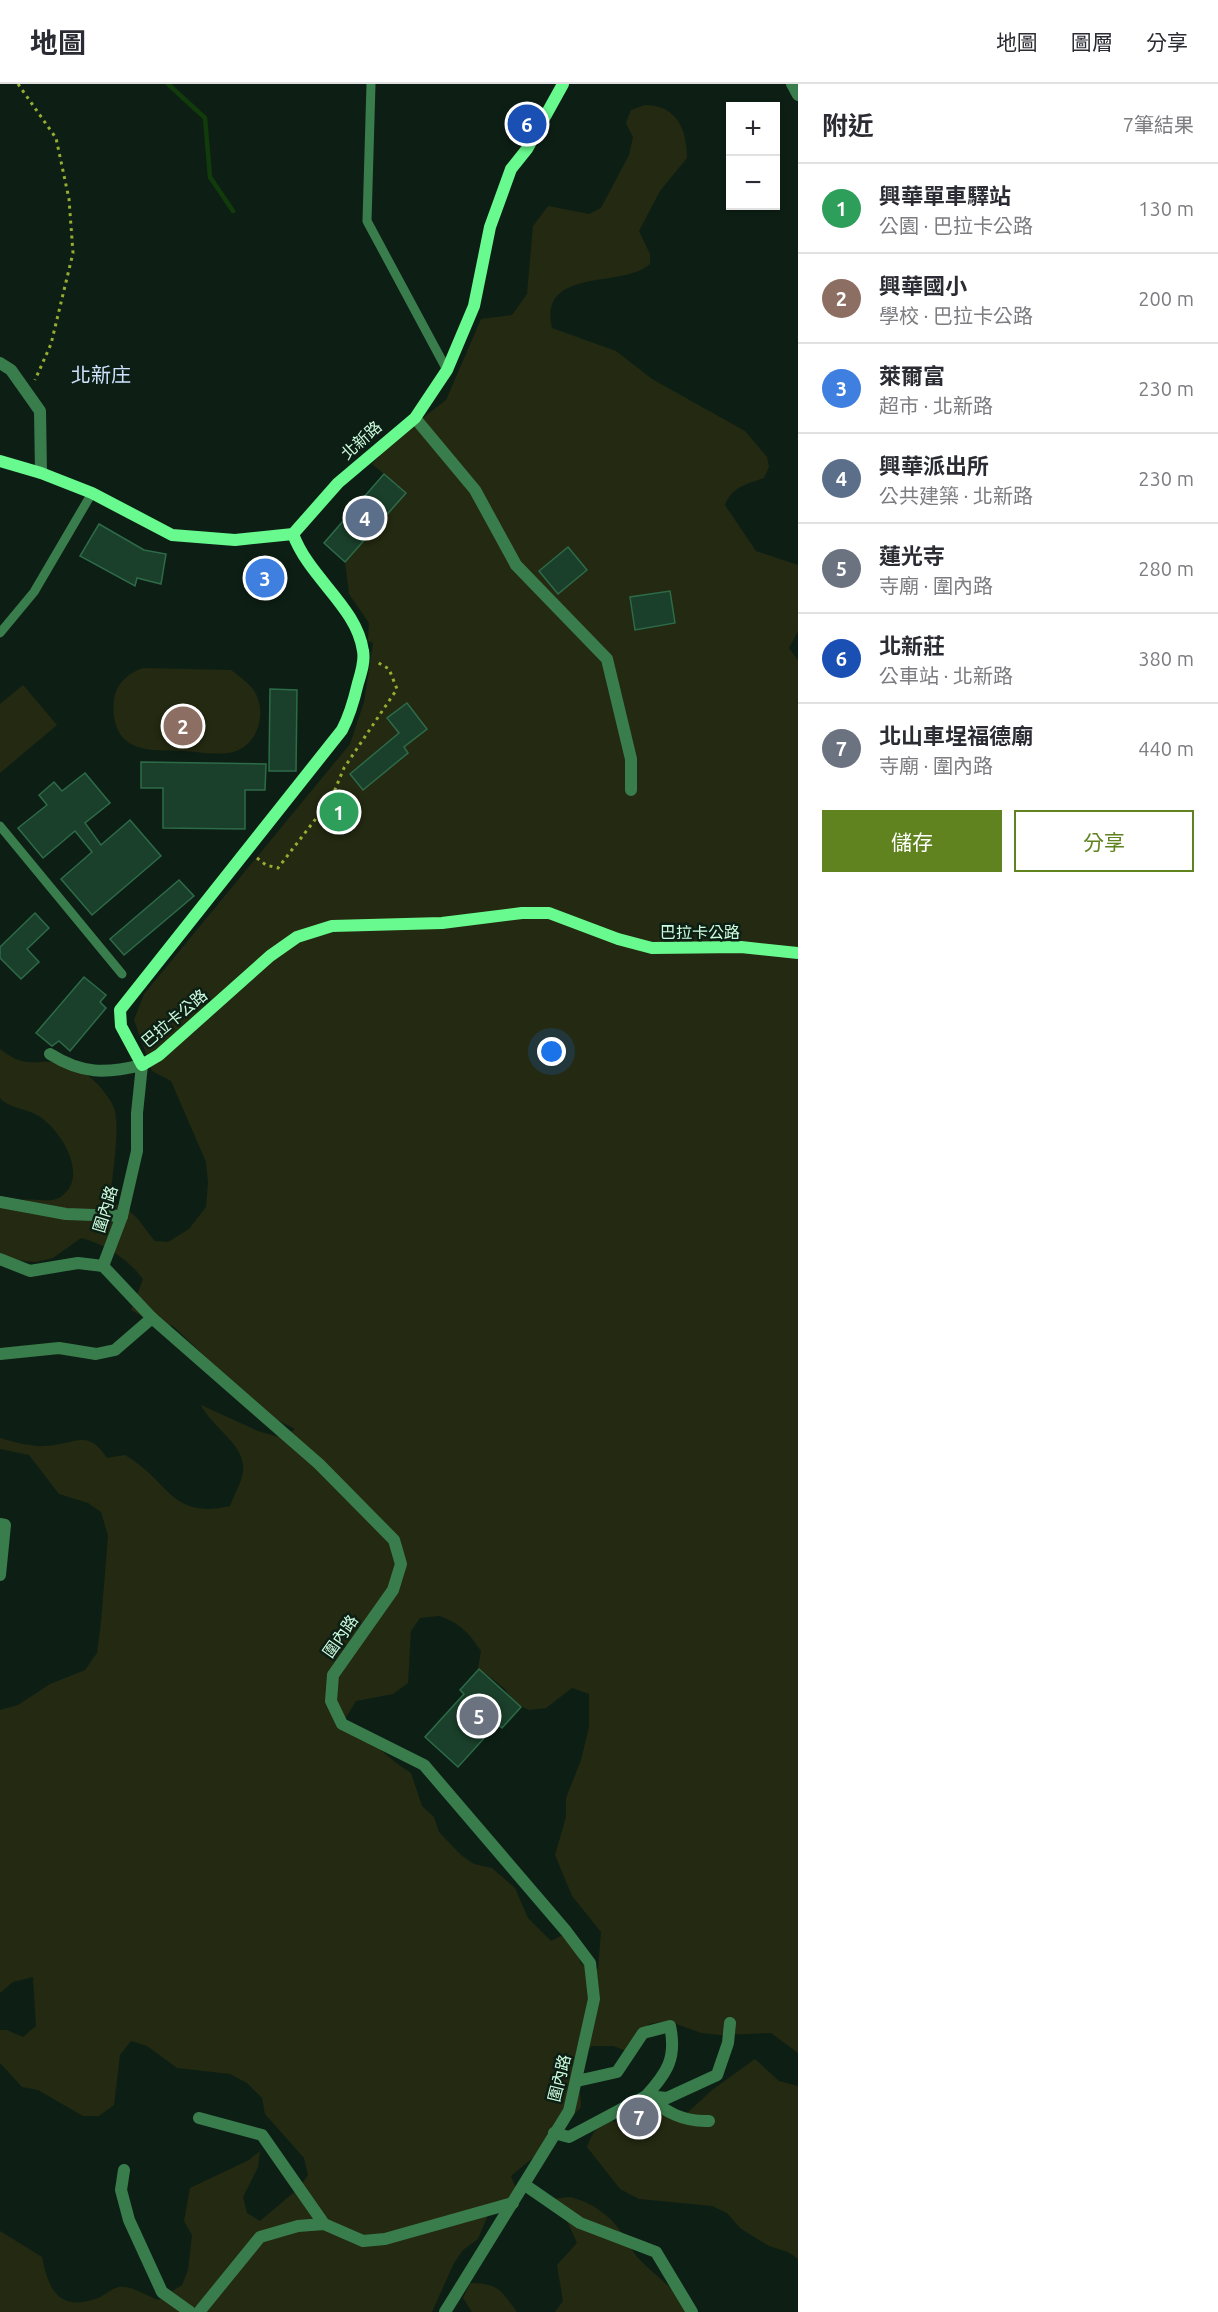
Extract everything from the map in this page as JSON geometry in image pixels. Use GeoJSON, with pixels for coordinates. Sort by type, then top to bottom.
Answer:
{"type":"FeatureCollection","features":[{"type":"Feature","properties":{"kind":"main road","name":"北新路"},"geometry":{"type":"LineString","coordinates":[[293,534],[338,483],[415,418],[447,370],[474,306],[490,227],[511,169],[526,149],[563,84]]}},
{"type":"Feature","properties":{"kind":"main road"},"geometry":{"type":"LineString","coordinates":[[0,461],[41,472],[92,493],[172,535],[234,540],[293,534],[300,553],[310,569],[349,616],[359,632],[364,653]]}},
{"type":"Feature","properties":{"kind":"main road","name":"巴拉卡公路"},"geometry":{"type":"LineString","coordinates":[[364,653],[351,713],[342,730],[120,1010],[121,1026],[142,1065],[159,1055],[270,956],[297,937],[332,926],[442,923],[522,913],[549,913],[618,939],[652,948],[741,947],[798,953]]}},
{"type":"Feature","properties":{"kind":"street"},"geometry":{"type":"LineString","coordinates":[[792,84],[798,95]]}},
{"type":"Feature","properties":{"kind":"street"},"geometry":{"type":"LineString","coordinates":[[0,363],[11,370],[40,411],[41,472]]}},
{"type":"Feature","properties":{"kind":"street"},"geometry":{"type":"LineString","coordinates":[[415,418],[476,490],[516,565],[607,659],[631,759],[631,790]]}},
{"type":"Feature","properties":{"kind":"street"},"geometry":{"type":"LineString","coordinates":[[50,1054],[71,1067],[91,1071],[120,1070],[142,1065]]}},
{"type":"Feature","properties":{"kind":"street","name":"圍內路"},"geometry":{"type":"LineString","coordinates":[[142,1065],[137,1113],[137,1151],[122,1216],[103,1266],[152,1318],[319,1464],[394,1540],[401,1564],[393,1590],[333,1675],[331,1701],[342,1724],[424,1765],[566,1931],[590,1963],[594,1999],[569,2111],[445,2312]]}},
{"type":"Feature","properties":{"kind":"street"},"geometry":{"type":"LineString","coordinates":[[0,1202],[66,1214],[122,1216]]}},
{"type":"Feature","properties":{"kind":"street"},"geometry":{"type":"LineString","coordinates":[[0,1259],[30,1271],[78,1263],[103,1266]]}},
{"type":"Feature","properties":{"kind":"street"},"geometry":{"type":"LineString","coordinates":[[0,1354],[59,1348],[96,1354],[114,1350],[152,1318]]}},
{"type":"Feature","properties":{"kind":"street"},"geometry":{"type":"LineString","coordinates":[[0,1524],[5,1526],[0,1575]]}},
{"type":"Feature","properties":{"kind":"street"},"geometry":{"type":"LineString","coordinates":[[646,2096],[668,2098],[717,2075],[728,2043],[730,2023]]}},
{"type":"Feature","properties":{"kind":"street"},"geometry":{"type":"LineString","coordinates":[[554,2133],[569,2137],[646,2096],[666,2074],[674,2045],[670,2026],[643,2033],[617,2072],[577,2080]]}},
{"type":"Feature","properties":{"kind":"street"},"geometry":{"type":"LineString","coordinates":[[646,2096],[666,2112],[692,2121],[709,2121]]}},
{"type":"Feature","properties":{"kind":"street"},"geometry":{"type":"LineString","coordinates":[[200,2118],[261,2135],[324,2224]]}},
{"type":"Feature","properties":{"kind":"street"},"geometry":{"type":"LineString","coordinates":[[124,2170],[121,2190],[129,2220],[162,2292],[190,2312]]}},
{"type":"Feature","properties":{"kind":"street"},"geometry":{"type":"LineString","coordinates":[[525,2185],[580,2223],[656,2252],[692,2312]]}},
{"type":"Feature","properties":{"kind":"street"},"geometry":{"type":"LineString","coordinates":[[199,2312],[260,2237],[298,2226],[324,2224],[363,2241],[385,2239],[513,2203]]}},
{"type":"Feature","properties":{"kind":"lane"},"geometry":{"type":"LineString","coordinates":[[371,84],[367,221],[447,370]]}},
{"type":"Feature","properties":{"kind":"lane"},"geometry":{"type":"LineString","coordinates":[[0,633],[34,592],[92,493]]}},
{"type":"Feature","properties":{"kind":"lane"},"geometry":{"type":"LineString","coordinates":[[0,826],[122,974]]}},
{"type":"Feature","properties":{"kind":"path"},"geometry":{"type":"LineString","coordinates":[[18,84],[56,138],[69,199],[73,253],[51,344],[28,395]]}},
{"type":"Feature","properties":{"kind":"path"},"geometry":{"type":"LineString","coordinates":[[248,851],[266,866],[278,868],[331,799],[344,768],[397,689],[388,669],[364,653]]}},
{"type":"Feature","properties":{"kind":"green space"},"geometry":{"type":"Polygon","coordinates":[[[645,105],[665,109],[678,121],[687,148],[687,158],[660,191],[639,231],[650,254],[650,264],[621,276],[570,287],[558,295],[551,308],[552,328],[616,351],[652,379],[745,431],[767,457],[769,467],[764,478],[736,490],[725,505],[756,551],[798,565],[798,631],[789,648],[798,660],[798,2053],[771,2033],[720,2035],[701,2033],[668,2021],[649,2024],[629,2052],[613,2046],[592,2046],[584,2054],[578,2068],[581,2107],[535,2156],[511,2176],[517,2191],[506,2202],[491,2208],[478,2239],[463,2250],[454,2263],[432,2312],[0,2312],[0,2231],[42,2257],[48,2280],[58,2296],[65,2300],[85,2302],[116,2288],[124,2287],[158,2300],[182,2285],[188,2270],[192,2235],[184,2221],[190,2188],[249,2160],[260,2151],[258,2167],[243,2197],[247,2213],[260,2221],[299,2188],[308,2175],[304,2158],[265,2114],[262,2098],[247,2083],[230,2074],[177,2068],[147,2046],[131,2041],[120,2055],[114,2105],[99,2116],[83,2116],[38,2090],[22,2087],[0,2063],[0,2030],[7,2030],[23,2037],[36,2026],[33,1977],[13,1982],[0,1993],[0,1710],[18,1705],[50,1684],[85,1670],[97,1653],[108,1536],[101,1512],[88,1503],[59,1494],[29,1455],[0,1449],[0,1438],[40,1446],[87,1440],[94,1443],[107,1458],[125,1455],[152,1475],[182,1503],[210,1509],[230,1506],[241,1480],[243,1462],[234,1445],[206,1414],[201,1405],[258,1431],[282,1438],[295,1429],[267,1415],[173,1326],[143,1317],[131,1310],[143,1279],[130,1265],[107,1248],[81,1238],[53,1258],[36,1262],[0,1259],[0,1208],[22,1200],[57,1199],[70,1187],[73,1176],[68,1152],[62,1140],[46,1121],[0,1098],[0,1049],[23,1061],[60,1062],[73,1065],[95,1082],[110,1100],[116,1117],[110,1204],[130,1211],[155,1241],[168,1242],[189,1229],[206,1207],[208,1182],[206,1162],[171,1081],[152,1071],[134,1020],[144,994],[350,744],[364,702],[373,643],[368,641],[369,623],[349,594],[345,562],[406,493],[372,464],[392,442],[446,400],[481,319],[512,315],[527,294],[533,226],[548,206],[589,214],[601,208],[629,155],[633,137],[626,123],[631,110],[645,105]],[[439,1616],[420,1618],[411,1631],[408,1683],[393,1694],[356,1701],[345,1719],[411,1773],[422,1806],[434,1817],[439,1832],[461,1855],[474,1864],[492,1868],[515,1888],[528,1918],[551,1941],[565,1934],[574,1945],[581,1964],[598,1969],[601,1932],[572,1896],[555,1855],[566,1817],[566,1798],[581,1760],[589,1727],[589,1694],[572,1688],[546,1708],[529,1710],[515,1703],[504,1688],[478,1668],[481,1651],[472,1639],[458,1625],[439,1616]]]}},
{"type":"Feature","properties":{"kind":"green space"},"geometry":{"type":"Polygon","coordinates":[[[143,668],[231,670],[250,686],[259,701],[260,719],[254,736],[242,748],[220,754],[152,750],[128,742],[120,734],[115,723],[115,694],[124,680],[143,668]]]}},
{"type":"Feature","properties":{"kind":"green space"},"geometry":{"type":"Polygon","coordinates":[[[23,685],[57,725],[0,773],[0,704],[23,685]]]}},
{"type":"Feature","properties":{"kind":"green space"},"geometry":{"type":"Polygon","coordinates":[[[755,2059],[779,2081],[798,2086],[798,2259],[788,2252],[769,2246],[740,2228],[727,2213],[712,2206],[639,2199],[620,2189],[587,2147],[592,2136],[604,2123],[618,2122],[645,2132],[657,2110],[686,2114],[712,2090],[755,2059]]]}},
{"type":"Feature","properties":{"kind":"green space"},"geometry":{"type":"Polygon","coordinates":[[[570,2197],[593,2206],[612,2220],[637,2257],[687,2304],[692,2312],[555,2312],[563,2301],[557,2265],[577,2243],[563,2212],[552,2199],[570,2197]]]}},
{"type":"Feature","properties":{"kind":"green space"},"geometry":{"type":"Polygon","coordinates":[[[470,2283],[480,2283],[498,2290],[517,2312],[472,2312],[463,2298],[470,2283]]]}},
{"type":"Feature","properties":{"kind":"building"},"geometry":{"type":"Polygon","coordinates":[[[384,474],[406,493],[345,562],[324,543],[384,474]]]}},
{"type":"Feature","properties":{"kind":"building"},"geometry":{"type":"Polygon","coordinates":[[[99,524],[144,550],[166,554],[161,584],[137,578],[135,586],[80,556],[99,524]]]}},
{"type":"Feature","properties":{"kind":"building"},"geometry":{"type":"Polygon","coordinates":[[[568,547],[587,570],[558,594],[539,571],[568,547]]]}},
{"type":"Feature","properties":{"kind":"building"},"geometry":{"type":"Polygon","coordinates":[[[280,563],[283,588],[250,592],[246,568],[280,563]]]}},
{"type":"Feature","properties":{"kind":"building"},"geometry":{"type":"Polygon","coordinates":[[[670,591],[675,623],[635,630],[630,597],[670,591]]]}},
{"type":"Feature","properties":{"kind":"building"},"geometry":{"type":"Polygon","coordinates":[[[270,689],[297,690],[296,771],[269,771],[270,689]]]}},
{"type":"Feature","properties":{"kind":"building"},"geometry":{"type":"Polygon","coordinates":[[[407,703],[427,729],[404,747],[408,753],[363,790],[350,774],[399,733],[387,718],[407,703]]]}},
{"type":"Feature","properties":{"kind":"building"},"geometry":{"type":"Polygon","coordinates":[[[141,762],[266,764],[265,790],[245,790],[245,829],[163,828],[163,788],[141,788],[141,762]]]}},
{"type":"Feature","properties":{"kind":"building"},"geometry":{"type":"Polygon","coordinates":[[[85,773],[110,803],[85,823],[101,845],[130,820],[161,856],[92,915],[61,879],[92,852],[75,831],[43,858],[18,828],[47,805],[39,795],[54,782],[62,791],[85,773]]]}},
{"type":"Feature","properties":{"kind":"building"},"geometry":{"type":"Polygon","coordinates":[[[179,880],[194,896],[124,955],[110,939],[179,880]]]}},
{"type":"Feature","properties":{"kind":"building"},"geometry":{"type":"Polygon","coordinates":[[[35,913],[49,928],[27,949],[39,962],[21,979],[0,958],[0,947],[35,913]]]}},
{"type":"Feature","properties":{"kind":"building"},"geometry":{"type":"Polygon","coordinates":[[[84,977],[106,995],[100,1002],[106,1008],[70,1051],[59,1041],[52,1046],[36,1033],[84,977]]]}},
{"type":"Feature","properties":{"kind":"building"},"geometry":{"type":"Polygon","coordinates":[[[479,1669],[521,1707],[502,1728],[497,1724],[458,1767],[425,1737],[464,1694],[460,1690],[479,1669]]]}},
{"type":"Feature","properties":{"kind":"building"},"geometry":{"type":"Polygon","coordinates":[[[640,2109],[650,2113],[643,2127],[629,2121],[633,2112],[640,2109]]]}},
{"type":"Feature","properties":{"kind":"waterway"},"geometry":{"type":"LineString","coordinates":[[168,84],[205,118],[210,177],[233,211]]}},
{"type":"Feature","properties":{"kind":"place","name":"北新莊"},"geometry":{"type":"Point","coordinates":[527,124]}},
{"type":"Feature","properties":{"kind":"place","name":"興華派出所"},"geometry":{"type":"Point","coordinates":[365,518]}},
{"type":"Feature","properties":{"kind":"place","name":"萊爾富"},"geometry":{"type":"Point","coordinates":[265,578]}},
{"type":"Feature","properties":{"kind":"place","name":"興華國小"},"geometry":{"type":"Point","coordinates":[183,726]}},
{"type":"Feature","properties":{"kind":"place","name":"興華單車驛站"},"geometry":{"type":"Point","coordinates":[339,812]}},
{"type":"Feature","properties":{"kind":"place","name":"蓮光寺"},"geometry":{"type":"Point","coordinates":[479,1716]}},
{"type":"Feature","properties":{"kind":"place","name":"北山車埕福德廟"},"geometry":{"type":"Point","coordinates":[639,2117]}},
{"type":"Feature","properties":{"kind":"district","name":"北新庄"},"geometry":{"type":"Point","coordinates":[101,375]}}]}
